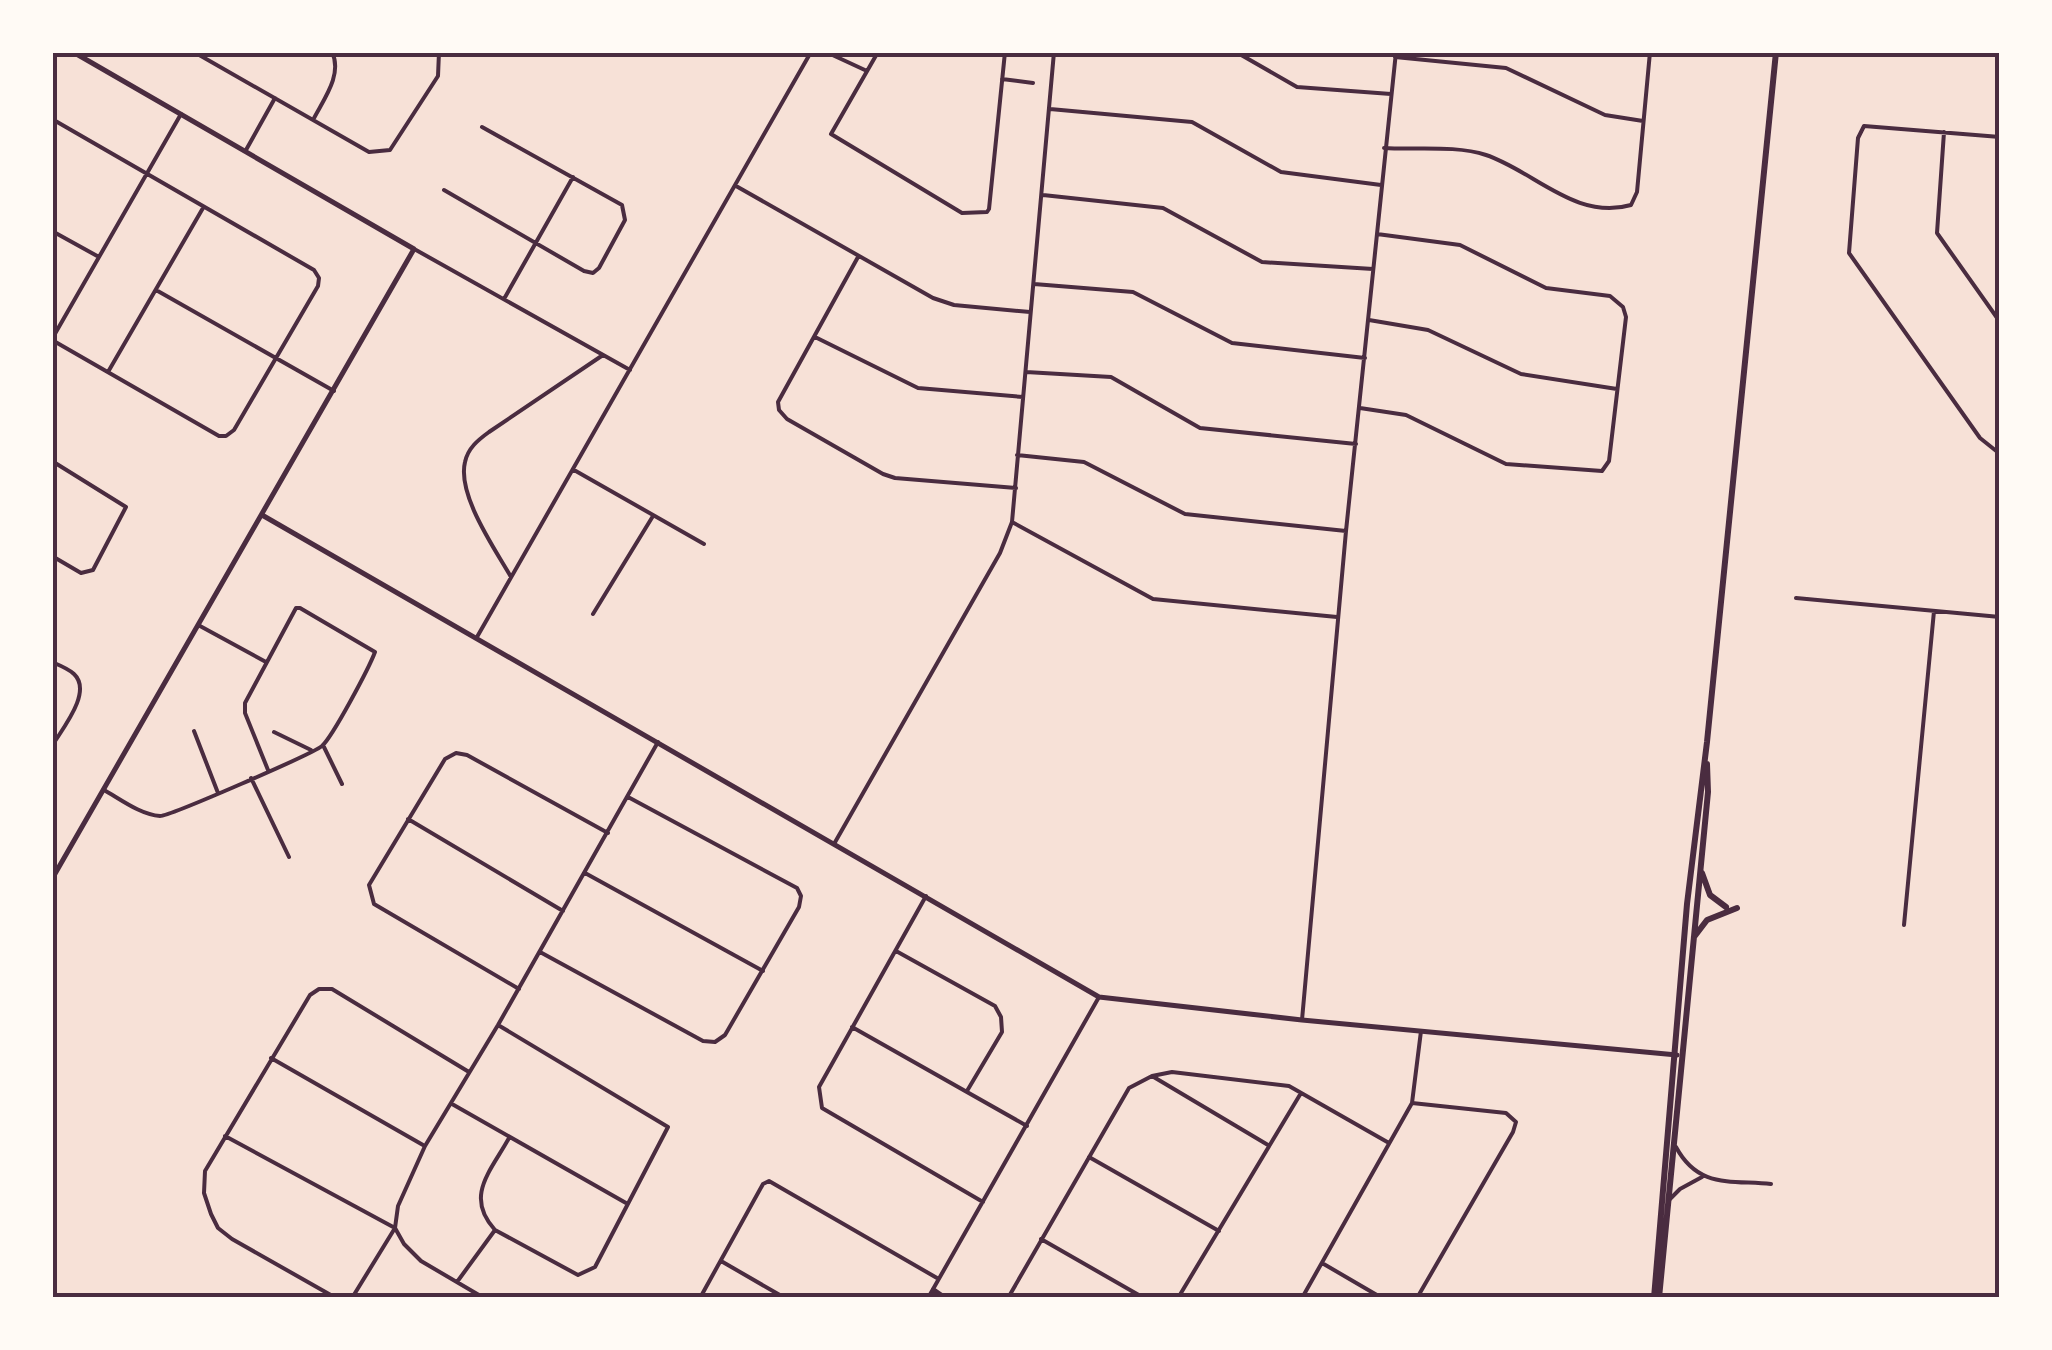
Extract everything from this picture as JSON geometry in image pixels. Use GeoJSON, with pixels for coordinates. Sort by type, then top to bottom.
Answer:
{"type":"FeatureCollection","features":[{"type":"Feature","properties":{"kind":"main road"},"geometry":{"type":"LineString","coordinates":[[1656,1298],[1674,1143],[1687,904],[1707,742],[1776,52]]}},
{"type":"Feature","properties":{"kind":"main road"},"geometry":{"type":"LineString","coordinates":[[1656,1298],[1708,792],[1707,742]]}},
{"type":"Feature","properties":{"kind":"main road"},"geometry":{"type":"LineString","coordinates":[[1701,862],[1704,884],[1726,908]]}},
{"type":"Feature","properties":{"kind":"main road"},"geometry":{"type":"LineString","coordinates":[[1693,939],[1707,920],[1736,908]]}},
{"type":"Feature","properties":{"kind":"street"},"geometry":{"type":"LineString","coordinates":[[73,52],[630,370]]}},
{"type":"Feature","properties":{"kind":"street"},"geometry":{"type":"LineString","coordinates":[[194,52],[370,152],[390,150],[438,76],[439,52]]}},
{"type":"Feature","properties":{"kind":"street"},"geometry":{"type":"LineString","coordinates":[[213,63],[215,52]]}},
{"type":"Feature","properties":{"kind":"street"},"geometry":{"type":"LineString","coordinates":[[313,120],[336,75],[338,64],[332,52]]}},
{"type":"Feature","properties":{"kind":"street"},"geometry":{"type":"LineString","coordinates":[[476,638],[811,52]]}},
{"type":"Feature","properties":{"kind":"street"},"geometry":{"type":"LineString","coordinates":[[826,52],[867,71]]}},
{"type":"Feature","properties":{"kind":"street"},"geometry":{"type":"LineString","coordinates":[[878,52],[831,134],[962,213],[988,211],[1005,52]]}},
{"type":"Feature","properties":{"kind":"street"},"geometry":{"type":"LineString","coordinates":[[834,844],[1000,554],[1012,522],[1054,52]]}},
{"type":"Feature","properties":{"kind":"street"},"geometry":{"type":"LineString","coordinates":[[1236,52],[1297,87],[1391,94]]}},
{"type":"Feature","properties":{"kind":"street"},"geometry":{"type":"LineString","coordinates":[[1459,62],[1460,52]]}},
{"type":"Feature","properties":{"kind":"street"},"geometry":{"type":"LineString","coordinates":[[1384,148],[1480,154],[1575,202],[1630,205],[1637,192],[1650,52]]}},
{"type":"Feature","properties":{"kind":"street"},"geometry":{"type":"LineString","coordinates":[[1971,52],[2000,56]]}},
{"type":"Feature","properties":{"kind":"street"},"geometry":{"type":"LineString","coordinates":[[1302,1020],[1346,531],[1396,54],[1506,68],[1605,115],[1643,122]]}},
{"type":"Feature","properties":{"kind":"street"},"geometry":{"type":"LineString","coordinates":[[1002,79],[1033,83]]}},
{"type":"Feature","properties":{"kind":"street"},"geometry":{"type":"LineString","coordinates":[[245,152],[275,98]]}},
{"type":"Feature","properties":{"kind":"street"},"geometry":{"type":"LineString","coordinates":[[1049,109],[1192,122],[1281,172],[1381,185]]}},
{"type":"Feature","properties":{"kind":"street"},"geometry":{"type":"LineString","coordinates":[[52,119],[147,174],[204,206],[314,270],[319,278],[318,286],[234,430],[226,436],[219,436],[52,340],[147,174],[181,114]]}},
{"type":"Feature","properties":{"kind":"street"},"geometry":{"type":"LineString","coordinates":[[2000,137],[1876,125],[1861,130],[1848,252],[1980,438],[2000,454]]}},
{"type":"Feature","properties":{"kind":"street"},"geometry":{"type":"LineString","coordinates":[[444,190],[584,271],[593,273],[600,268],[626,214],[622,205],[482,128]]}},
{"type":"Feature","properties":{"kind":"street"},"geometry":{"type":"LineString","coordinates":[[1944,132],[1937,232],[2000,322]]}},
{"type":"Feature","properties":{"kind":"street"},"geometry":{"type":"LineString","coordinates":[[504,299],[573,177]]}},
{"type":"Feature","properties":{"kind":"street"},"geometry":{"type":"LineString","coordinates":[[734,185],[944,302],[1030,312]]}},
{"type":"Feature","properties":{"kind":"street"},"geometry":{"type":"LineString","coordinates":[[1042,195],[1164,208],[1262,262],[1373,269]]}},
{"type":"Feature","properties":{"kind":"street"},"geometry":{"type":"LineString","coordinates":[[108,372],[204,206]]}},
{"type":"Feature","properties":{"kind":"street"},"geometry":{"type":"LineString","coordinates":[[52,230],[99,258]]}},
{"type":"Feature","properties":{"kind":"street"},"geometry":{"type":"LineString","coordinates":[[1360,408],[1406,415],[1506,464],[1597,472],[1609,462],[1626,316],[1616,299],[1550,289],[1460,245],[1376,234]]}},
{"type":"Feature","properties":{"kind":"street"},"geometry":{"type":"LineString","coordinates":[[52,879],[414,249]]}},
{"type":"Feature","properties":{"kind":"street"},"geometry":{"type":"LineString","coordinates":[[858,257],[778,402],[779,410],[787,419],[873,470],[895,478],[1016,488]]}},
{"type":"Feature","properties":{"kind":"street"},"geometry":{"type":"LineString","coordinates":[[1034,284],[1132,292],[1232,342],[1365,358]]}},
{"type":"Feature","properties":{"kind":"street"},"geometry":{"type":"LineString","coordinates":[[156,290],[334,391]]}},
{"type":"Feature","properties":{"kind":"street"},"geometry":{"type":"LineString","coordinates":[[1369,320],[1428,330],[1522,374],[1617,389]]}},
{"type":"Feature","properties":{"kind":"street"},"geometry":{"type":"LineString","coordinates":[[816,337],[918,388],[1023,397]]}},
{"type":"Feature","properties":{"kind":"street"},"geometry":{"type":"LineString","coordinates":[[511,577],[476,514],[464,477],[465,460],[474,444],[489,432],[603,355]]}},
{"type":"Feature","properties":{"kind":"street"},"geometry":{"type":"LineString","coordinates":[[1026,372],[1111,377],[1200,428],[1356,444]]}},
{"type":"Feature","properties":{"kind":"street"},"geometry":{"type":"LineString","coordinates":[[1017,455],[1084,462],[1185,514],[1346,531]]}},
{"type":"Feature","properties":{"kind":"street"},"geometry":{"type":"LineString","coordinates":[[52,462],[126,506],[93,570],[81,572],[52,556]]}},
{"type":"Feature","properties":{"kind":"street"},"geometry":{"type":"LineString","coordinates":[[573,470],[704,544]]}},
{"type":"Feature","properties":{"kind":"street"},"geometry":{"type":"LineString","coordinates":[[262,515],[1099,997],[1679,1056]]}},
{"type":"Feature","properties":{"kind":"street"},"geometry":{"type":"LineString","coordinates":[[593,614],[653,515]]}},
{"type":"Feature","properties":{"kind":"street"},"geometry":{"type":"LineString","coordinates":[[1012,522],[1153,599],[1338,617]]}},
{"type":"Feature","properties":{"kind":"street"},"geometry":{"type":"LineString","coordinates":[[1796,598],[2000,617]]}},
{"type":"Feature","properties":{"kind":"street"},"geometry":{"type":"LineString","coordinates":[[104,790],[148,814],[161,816],[218,793],[251,778],[322,745],[375,652],[298,608],[248,694],[245,713],[268,770]]}},
{"type":"Feature","properties":{"kind":"street"},"geometry":{"type":"LineString","coordinates":[[1904,925],[1934,611]]}},
{"type":"Feature","properties":{"kind":"street"},"geometry":{"type":"LineString","coordinates":[[198,625],[266,662]]}},
{"type":"Feature","properties":{"kind":"street"},"geometry":{"type":"LineString","coordinates":[[52,662],[75,674],[80,698],[52,746]]}},
{"type":"Feature","properties":{"kind":"street"},"geometry":{"type":"LineString","coordinates":[[194,732],[218,793]]}},
{"type":"Feature","properties":{"kind":"street"},"geometry":{"type":"LineString","coordinates":[[274,732],[311,750]]}},
{"type":"Feature","properties":{"kind":"street"},"geometry":{"type":"LineString","coordinates":[[352,1298],[395,1228],[406,1182],[425,1146],[658,742]]}},
{"type":"Feature","properties":{"kind":"street"},"geometry":{"type":"LineString","coordinates":[[322,745],[342,784]]}},
{"type":"Feature","properties":{"kind":"street"},"geometry":{"type":"LineString","coordinates":[[519,989],[374,904],[369,885],[445,758],[456,754],[467,755],[608,833]]}},
{"type":"Feature","properties":{"kind":"street"},"geometry":{"type":"LineString","coordinates":[[251,778],[288,857]]}},
{"type":"Feature","properties":{"kind":"street"},"geometry":{"type":"LineString","coordinates":[[540,952],[703,1042],[714,1042],[725,1035],[800,907],[797,888],[628,797]]}},
{"type":"Feature","properties":{"kind":"street"},"geometry":{"type":"LineString","coordinates":[[408,819],[562,911]]}},
{"type":"Feature","properties":{"kind":"street"},"geometry":{"type":"LineString","coordinates":[[585,873],[763,971]]}},
{"type":"Feature","properties":{"kind":"street"},"geometry":{"type":"LineString","coordinates":[[926,896],[819,1087],[822,1108],[983,1202]]}},
{"type":"Feature","properties":{"kind":"street"},"geometry":{"type":"LineString","coordinates":[[896,951],[995,1006],[1002,1032],[967,1091]]}},
{"type":"Feature","properties":{"kind":"street"},"geometry":{"type":"LineString","coordinates":[[336,1298],[232,1240],[218,1228],[203,1180],[224,1136],[310,995],[320,990],[332,989],[470,1072]]}},
{"type":"Feature","properties":{"kind":"street"},"geometry":{"type":"LineString","coordinates":[[928,1298],[1099,997]]}},
{"type":"Feature","properties":{"kind":"street"},"geometry":{"type":"LineString","coordinates":[[498,1025],[668,1126],[595,1266],[584,1275],[570,1274],[495,1230],[479,1205],[480,1190],[510,1138]]}},
{"type":"Feature","properties":{"kind":"street"},"geometry":{"type":"LineString","coordinates":[[852,1027],[1026,1126]]}},
{"type":"Feature","properties":{"kind":"street"},"geometry":{"type":"LineString","coordinates":[[1302,1298],[1412,1103],[1421,1031]]}},
{"type":"Feature","properties":{"kind":"street"},"geometry":{"type":"LineString","coordinates":[[271,1058],[425,1146]]}},
{"type":"Feature","properties":{"kind":"street"},"geometry":{"type":"LineString","coordinates":[[1008,1298],[1129,1088],[1152,1076],[1172,1072],[1278,1083],[1389,1143]]}},
{"type":"Feature","properties":{"kind":"street"},"geometry":{"type":"LineString","coordinates":[[1152,1076],[1270,1146]]}},
{"type":"Feature","properties":{"kind":"street"},"geometry":{"type":"LineString","coordinates":[[1178,1298],[1301,1093]]}},
{"type":"Feature","properties":{"kind":"street"},"geometry":{"type":"LineString","coordinates":[[1412,1103],[1506,1113],[1516,1122],[1417,1298]]}},
{"type":"Feature","properties":{"kind":"street"},"geometry":{"type":"LineString","coordinates":[[452,1104],[627,1204]]}},
{"type":"Feature","properties":{"kind":"street"},"geometry":{"type":"LineString","coordinates":[[224,1136],[395,1228],[421,1261],[484,1298]]}},
{"type":"Feature","properties":{"kind":"street"},"geometry":{"type":"LineString","coordinates":[[1674,1143],[1684,1163],[1702,1177],[1771,1184]]}},
{"type":"Feature","properties":{"kind":"street"},"geometry":{"type":"LineString","coordinates":[[1089,1156],[1219,1231]]}},
{"type":"Feature","properties":{"kind":"street"},"geometry":{"type":"LineString","coordinates":[[1669,1200],[1702,1177]]}},
{"type":"Feature","properties":{"kind":"street"},"geometry":{"type":"LineString","coordinates":[[700,1298],[768,1181],[939,1279]]}},
{"type":"Feature","properties":{"kind":"street"},"geometry":{"type":"LineString","coordinates":[[457,1282],[495,1230]]}},
{"type":"Feature","properties":{"kind":"street"},"geometry":{"type":"LineString","coordinates":[[1041,1239],[1144,1298]]}},
{"type":"Feature","properties":{"kind":"street"},"geometry":{"type":"LineString","coordinates":[[721,1261],[786,1298]]}},
{"type":"Feature","properties":{"kind":"street"},"geometry":{"type":"LineString","coordinates":[[1322,1264],[1382,1298]]}},
{"type":"Feature","properties":{"kind":"street"},"geometry":{"type":"LineString","coordinates":[[932,1289],[946,1298]]}}]}
